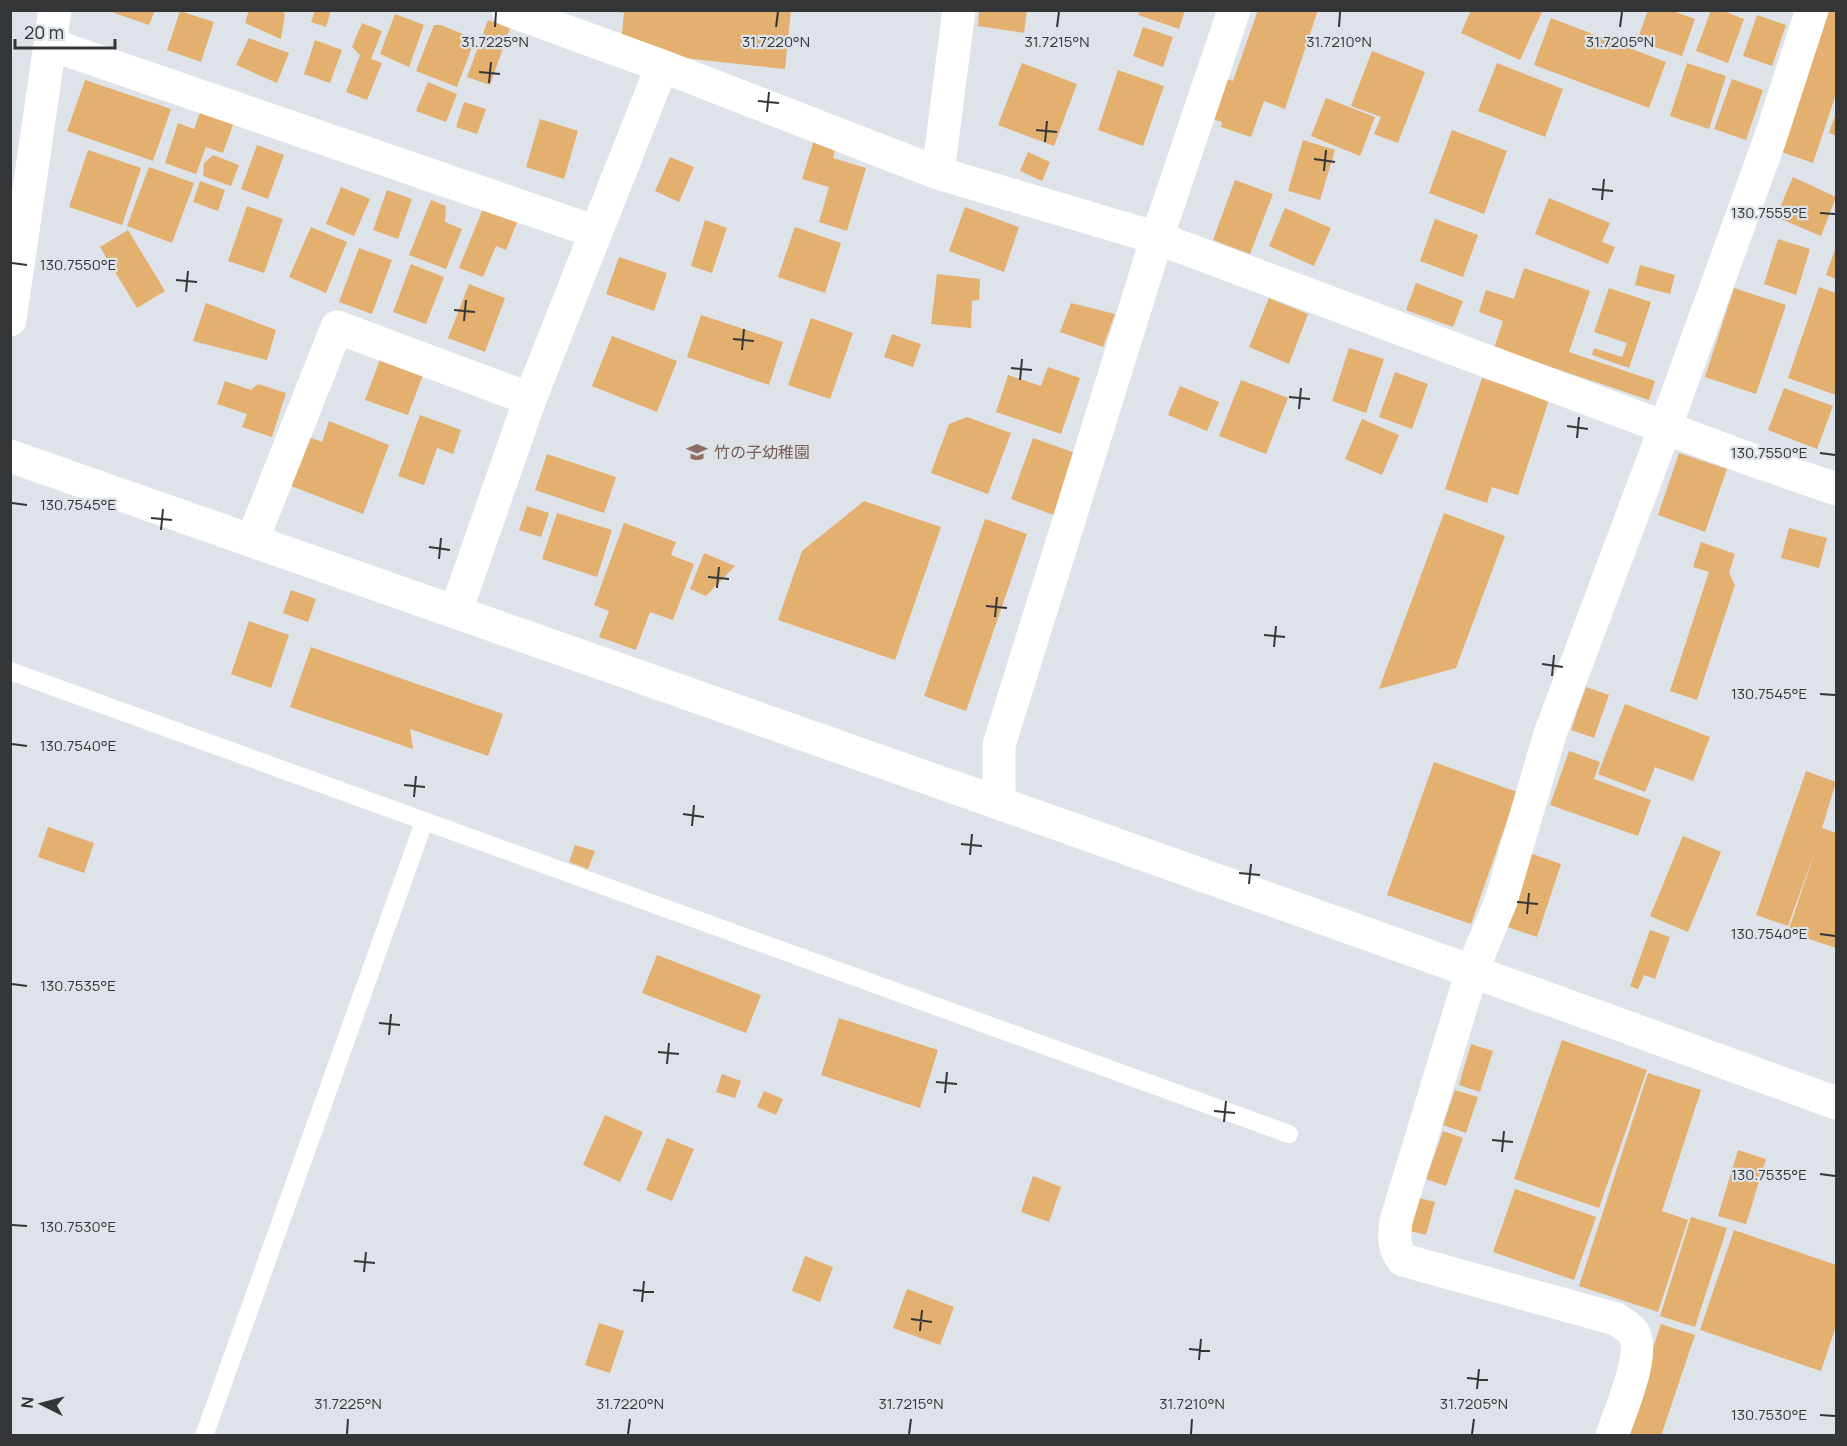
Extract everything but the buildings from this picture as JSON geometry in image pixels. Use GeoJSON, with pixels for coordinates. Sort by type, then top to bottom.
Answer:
{"type":"FeatureCollection","features":[{"type":"Feature","properties":{"kind":"street"},"geometry":{"type":"LineString","coordinates":[[10,320],[52,45],[55,10]]}},
{"type":"Feature","properties":{"kind":"street"},"geometry":{"type":"LineString","coordinates":[[508,10],[662,66],[938,173],[1157,238],[1665,428],[1836,489]]}},
{"type":"Feature","properties":{"kind":"street"},"geometry":{"type":"LineString","coordinates":[[938,173],[959,10]]}},
{"type":"Feature","properties":{"kind":"street"},"geometry":{"type":"LineString","coordinates":[[999,803],[999,745],[1157,238],[1234,10]]}},
{"type":"Feature","properties":{"kind":"street"},"geometry":{"type":"LineString","coordinates":[[1612,1436],[1636,1362],[1636,1343],[1633,1331],[1616,1319],[1403,1260],[1397,1253],[1394,1241],[1396,1221],[1472,970],[1500,901],[1550,734],[1665,428],[1770,138],[1812,10]]}},
{"type":"Feature","properties":{"kind":"street"},"geometry":{"type":"LineString","coordinates":[[52,45],[596,232]]}},
{"type":"Feature","properties":{"kind":"street"},"geometry":{"type":"LineString","coordinates":[[456,611],[530,399],[662,66]]}},
{"type":"Feature","properties":{"kind":"street"},"geometry":{"type":"LineString","coordinates":[[252,541],[337,327],[530,399]]}},
{"type":"Feature","properties":{"kind":"street"},"geometry":{"type":"LineString","coordinates":[[10,456],[1472,970],[1836,1103]]}},
{"type":"Feature","properties":{"kind":"lane"},"geometry":{"type":"LineString","coordinates":[[10,671],[1289,1134]]}},
{"type":"Feature","properties":{"kind":"lane"},"geometry":{"type":"LineString","coordinates":[[204,1436],[424,822]]}},
{"type":"Feature","properties":{"kind":"place","name":"竹の子幼稚園"},"geometry":{"type":"Point","coordinates":[697,452]}}]}
